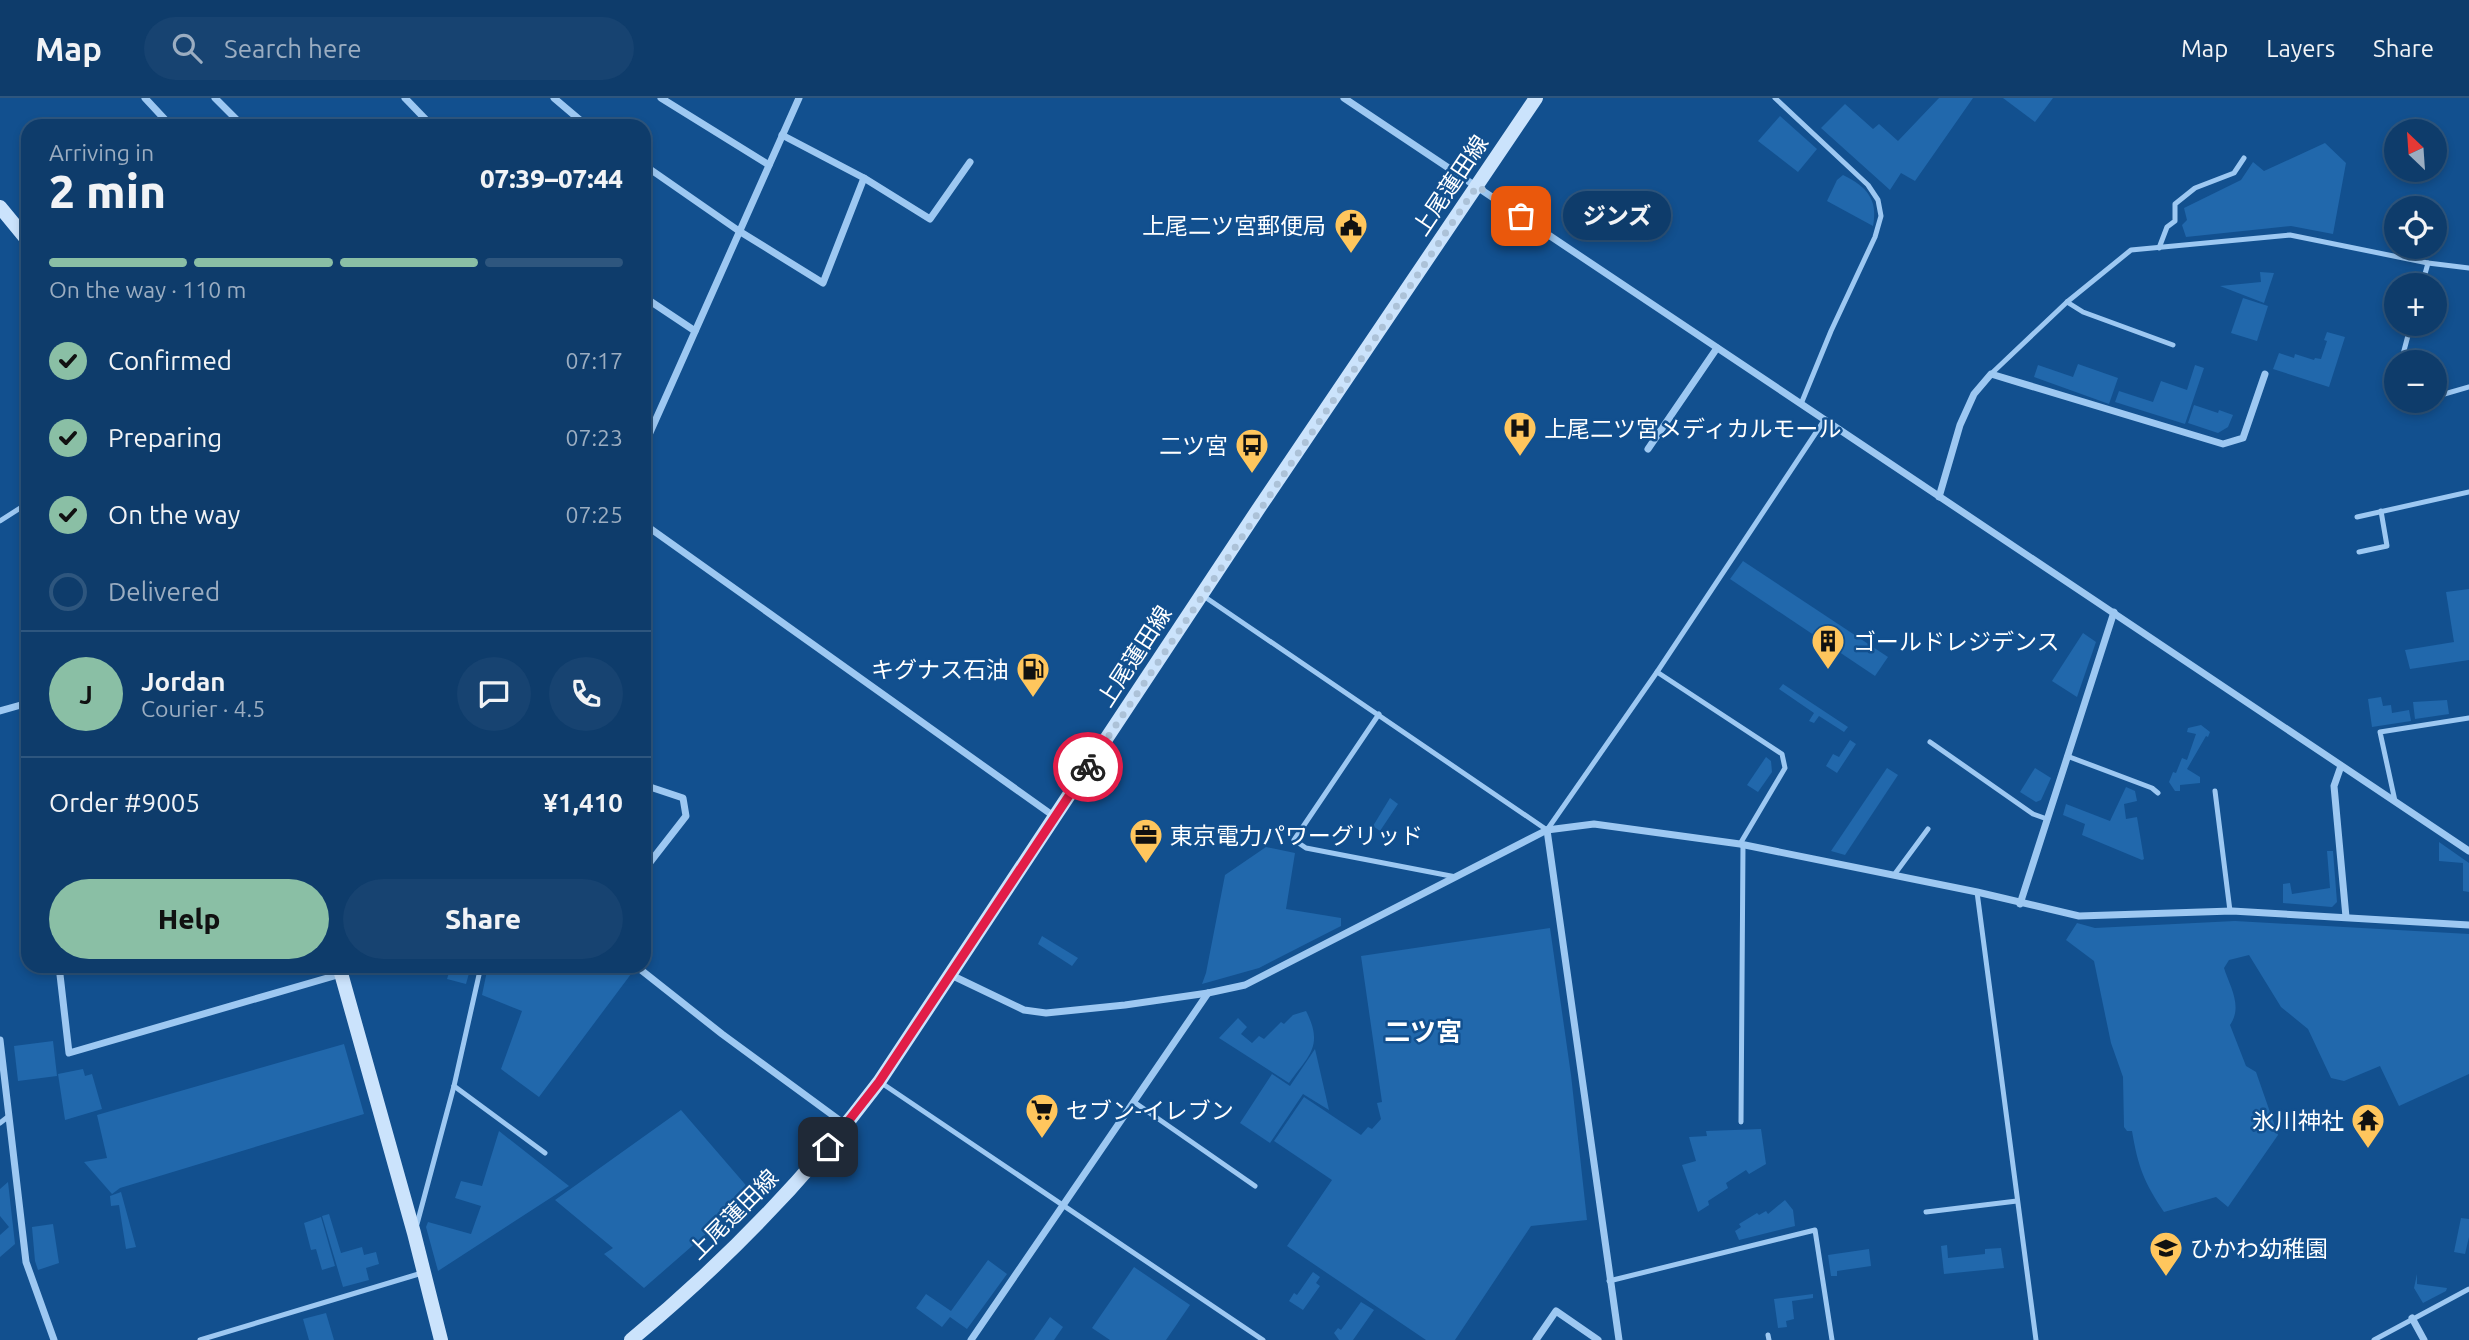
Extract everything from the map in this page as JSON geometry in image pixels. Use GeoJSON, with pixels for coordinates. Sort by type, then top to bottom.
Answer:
{"type":"FeatureCollection","features":[{"type":"Feature","properties":{"kind":"main road","name":"上尾蓮田線"},"geometry":{"type":"LineString","coordinates":[[631,1340],[683,1297],[791,1189],[846,1126],[879,1082],[1536,98]]}},
{"type":"Feature","properties":{"kind":"main road"},"geometry":{"type":"LineString","coordinates":[[0,207],[21,232]]}},
{"type":"Feature","properties":{"kind":"main road"},"geometry":{"type":"LineString","coordinates":[[341,973],[414,1233],[441,1340]]}},
{"type":"Feature","properties":{"kind":"street"},"geometry":{"type":"LineString","coordinates":[[145,98],[164,119]]}},
{"type":"Feature","properties":{"kind":"street"},"geometry":{"type":"LineString","coordinates":[[215,98],[236,119]]}},
{"type":"Feature","properties":{"kind":"street"},"geometry":{"type":"LineString","coordinates":[[405,98],[425,119]]}},
{"type":"Feature","properties":{"kind":"street"},"geometry":{"type":"LineString","coordinates":[[554,98],[579,119]]}},
{"type":"Feature","properties":{"kind":"street"},"geometry":{"type":"LineString","coordinates":[[661,98],[769,165]]}},
{"type":"Feature","properties":{"kind":"street"},"geometry":{"type":"LineString","coordinates":[[651,430],[799,98]]}},
{"type":"Feature","properties":{"kind":"street"},"geometry":{"type":"LineString","coordinates":[[1344,98],[2469,851]]}},
{"type":"Feature","properties":{"kind":"street"},"geometry":{"type":"LineString","coordinates":[[782,135],[864,178],[930,219],[970,162]]}},
{"type":"Feature","properties":{"kind":"street"},"geometry":{"type":"LineString","coordinates":[[651,170],[739,231],[823,283],[864,178]]}},
{"type":"Feature","properties":{"kind":"street"},"geometry":{"type":"LineString","coordinates":[[651,302],[695,331]]}},
{"type":"Feature","properties":{"kind":"street"},"geometry":{"type":"LineString","coordinates":[[1648,449],[1717,348]]}},
{"type":"Feature","properties":{"kind":"street"},"geometry":{"type":"LineString","coordinates":[[1939,497],[1961,425],[1974,394],[1991,374],[2223,444],[2243,438],[2265,374]]}},
{"type":"Feature","properties":{"kind":"street"},"geometry":{"type":"LineString","coordinates":[[651,529],[1055,817]]}},
{"type":"Feature","properties":{"kind":"street"},"geometry":{"type":"LineString","coordinates":[[2020,904],[2113,612]]}},
{"type":"Feature","properties":{"kind":"street"},"geometry":{"type":"LineString","coordinates":[[0,711],[21,705]]}},
{"type":"Feature","properties":{"kind":"street"},"geometry":{"type":"LineString","coordinates":[[2341,766],[2334,786],[2346,917]]}},
{"type":"Feature","properties":{"kind":"street"},"geometry":{"type":"LineString","coordinates":[[651,787],[683,798],[686,816],[651,861]]}},
{"type":"Feature","properties":{"kind":"street"},"geometry":{"type":"LineString","coordinates":[[951,975],[1024,1010],[1035,1012],[1125,1005],[1245,985],[1547,830],[1594,824],[1741,845],[1977,892],[2079,916],[2230,911],[2469,925]]}},
{"type":"Feature","properties":{"kind":"street"},"geometry":{"type":"LineString","coordinates":[[1547,830],[1619,1340]]}},
{"type":"Feature","properties":{"kind":"street"},"geometry":{"type":"LineString","coordinates":[[60,973],[69,1053],[330,973]]}},
{"type":"Feature","properties":{"kind":"street"},"geometry":{"type":"LineString","coordinates":[[645,973],[846,1126]]}},
{"type":"Feature","properties":{"kind":"street"},"geometry":{"type":"LineString","coordinates":[[971,1340],[1208,993]]}},
{"type":"Feature","properties":{"kind":"street"},"geometry":{"type":"LineString","coordinates":[[0,1040],[26,1262],[54,1340]]}},
{"type":"Feature","properties":{"kind":"street"},"geometry":{"type":"LineString","coordinates":[[1536,1340],[1556,1311],[1598,1340]]}},
{"type":"Feature","properties":{"kind":"street"},"geometry":{"type":"LineString","coordinates":[[2412,1318],[2424,1340]]}},
{"type":"Feature","properties":{"kind":"lane"},"geometry":{"type":"LineString","coordinates":[[1775,98],[1868,184],[1878,200],[1881,216],[1875,237],[1831,331],[1801,404]]}},
{"type":"Feature","properties":{"kind":"lane"},"geometry":{"type":"LineString","coordinates":[[2159,248],[2167,227],[2175,221],[2175,204],[2195,188],[2234,173],[2245,158]]}},
{"type":"Feature","properties":{"kind":"lane"},"geometry":{"type":"LineString","coordinates":[[1991,374],[2067,302],[2131,250],[2290,235],[2428,263],[2469,268]]}},
{"type":"Feature","properties":{"kind":"lane"},"geometry":{"type":"LineString","coordinates":[[2425,273],[2428,263]]}},
{"type":"Feature","properties":{"kind":"lane"},"geometry":{"type":"LineString","coordinates":[[2067,302],[2083,312],[2173,345]]}},
{"type":"Feature","properties":{"kind":"lane"},"geometry":{"type":"LineString","coordinates":[[2447,393],[2469,387]]}},
{"type":"Feature","properties":{"kind":"lane"},"geometry":{"type":"LineString","coordinates":[[1202,595],[1547,830],[1657,672],[1825,419]]}},
{"type":"Feature","properties":{"kind":"lane"},"geometry":{"type":"LineString","coordinates":[[2357,517],[2469,492]]}},
{"type":"Feature","properties":{"kind":"lane"},"geometry":{"type":"LineString","coordinates":[[0,521],[21,508]]}},
{"type":"Feature","properties":{"kind":"lane"},"geometry":{"type":"LineString","coordinates":[[2359,552],[2387,546],[2381,511]]}},
{"type":"Feature","properties":{"kind":"lane"},"geometry":{"type":"LineString","coordinates":[[1657,672],[1782,754],[1785,768],[1741,845],[1741,1122]]}},
{"type":"Feature","properties":{"kind":"lane"},"geometry":{"type":"LineString","coordinates":[[1379,714],[1294,840],[1306,848],[1457,878]]}},
{"type":"Feature","properties":{"kind":"lane"},"geometry":{"type":"LineString","coordinates":[[2395,801],[2380,732],[2469,718]]}},
{"type":"Feature","properties":{"kind":"lane"},"geometry":{"type":"LineString","coordinates":[[1930,742],[2033,814],[2047,819]]}},
{"type":"Feature","properties":{"kind":"lane"},"geometry":{"type":"LineString","coordinates":[[2067,756],[2152,788],[2158,793]]}},
{"type":"Feature","properties":{"kind":"lane"},"geometry":{"type":"LineString","coordinates":[[2215,790],[2230,911]]}},
{"type":"Feature","properties":{"kind":"lane"},"geometry":{"type":"LineString","coordinates":[[1894,875],[1928,829]]}},
{"type":"Feature","properties":{"kind":"lane"},"geometry":{"type":"LineString","coordinates":[[1977,892],[2036,1340]]}},
{"type":"Feature","properties":{"kind":"lane"},"geometry":{"type":"LineString","coordinates":[[414,1233],[454,1086],[479,973]]}},
{"type":"Feature","properties":{"kind":"lane"},"geometry":{"type":"LineString","coordinates":[[879,1082],[1063,1203],[1263,1340]]}},
{"type":"Feature","properties":{"kind":"lane"},"geometry":{"type":"LineString","coordinates":[[454,1086],[545,1153]]}},
{"type":"Feature","properties":{"kind":"lane"},"geometry":{"type":"LineString","coordinates":[[1134,1102],[1255,1186]]}},
{"type":"Feature","properties":{"kind":"lane"},"geometry":{"type":"LineString","coordinates":[[0,1123],[9,1116]]}},
{"type":"Feature","properties":{"kind":"lane"},"geometry":{"type":"LineString","coordinates":[[1926,1212],[2017,1201]]}},
{"type":"Feature","properties":{"kind":"lane"},"geometry":{"type":"LineString","coordinates":[[1609,1281],[1815,1230],[1832,1340]]}},
{"type":"Feature","properties":{"kind":"lane"},"geometry":{"type":"LineString","coordinates":[[200,1340],[423,1273]]}},
{"type":"Feature","properties":{"kind":"lane"},"geometry":{"type":"LineString","coordinates":[[2374,1340],[2469,1289]]}},
{"type":"Feature","properties":{"kind":"shaded area"},"geometry":{"type":"Polygon","coordinates":[[[1939,98],[1973,98],[1915,181],[1901,173],[1890,190],[1821,128],[1845,104],[1873,129],[1879,124],[1898,141],[1939,98]]]}},
{"type":"Feature","properties":{"kind":"shaded area"},"geometry":{"type":"Polygon","coordinates":[[[2003,98],[2053,98],[2035,122],[2003,98]]]}},
{"type":"Feature","properties":{"kind":"shaded area"},"geometry":{"type":"Polygon","coordinates":[[[1780,116],[1817,149],[1798,172],[1758,141],[1780,116]]]}},
{"type":"Feature","properties":{"kind":"shaded area"},"geometry":{"type":"Polygon","coordinates":[[[2325,143],[2346,163],[2333,234],[2291,226],[2186,237],[2182,225],[2187,220],[2184,208],[2241,180],[2253,162],[2264,171],[2325,143]]]}},
{"type":"Feature","properties":{"kind":"shaded area"},"geometry":{"type":"Polygon","coordinates":[[[1843,175],[1859,184],[1869,195],[1874,208],[1873,226],[1827,201],[1837,180],[1843,175]]]}},
{"type":"Feature","properties":{"kind":"shaded area"},"geometry":{"type":"Polygon","coordinates":[[[2260,272],[2274,273],[2264,303],[2220,286],[2261,282],[2260,272]]]}},
{"type":"Feature","properties":{"kind":"shaded area"},"geometry":{"type":"Polygon","coordinates":[[[2243,298],[2268,306],[2257,341],[2231,333],[2243,298]]]}},
{"type":"Feature","properties":{"kind":"shaded area"},"geometry":{"type":"Polygon","coordinates":[[[2327,332],[2345,337],[2329,387],[2273,369],[2279,353],[2294,358],[2295,354],[2314,360],[2321,359],[2327,332]]]}},
{"type":"Feature","properties":{"kind":"shaded area"},"geometry":{"type":"Polygon","coordinates":[[[2078,364],[2118,378],[2109,404],[2034,377],[2038,365],[2073,377],[2078,364]]]}},
{"type":"Feature","properties":{"kind":"shaded area"},"geometry":{"type":"Polygon","coordinates":[[[2195,365],[2204,368],[2185,424],[2115,402],[2119,391],[2153,402],[2161,381],[2187,390],[2195,365]]]}},
{"type":"Feature","properties":{"kind":"shaded area"},"geometry":{"type":"Polygon","coordinates":[[[2194,405],[2233,415],[2228,427],[2218,433],[2188,423],[2194,405]]]}},
{"type":"Feature","properties":{"kind":"shaded area"},"geometry":{"type":"Polygon","coordinates":[[[1743,561],[1888,657],[1875,676],[1730,579],[1743,561]]]}},
{"type":"Feature","properties":{"kind":"shaded area"},"geometry":{"type":"Polygon","coordinates":[[[2469,589],[2469,660],[2410,669],[2405,650],[2454,642],[2446,592],[2469,589]]]}},
{"type":"Feature","properties":{"kind":"shaded area"},"geometry":{"type":"Polygon","coordinates":[[[2083,633],[2096,642],[2077,697],[2052,681],[2083,633]]]}},
{"type":"Feature","properties":{"kind":"shaded area"},"geometry":{"type":"Polygon","coordinates":[[[1783,684],[1848,727],[1844,732],[1819,716],[1814,723],[1809,721],[1814,713],[1779,689],[1783,684]]]}},
{"type":"Feature","properties":{"kind":"shaded area"},"geometry":{"type":"Polygon","coordinates":[[[2381,697],[2383,706],[2391,705],[2392,713],[2409,710],[2411,721],[2372,727],[2368,699],[2381,697]]]}},
{"type":"Feature","properties":{"kind":"shaded area"},"geometry":{"type":"Polygon","coordinates":[[[2447,700],[2449,714],[2415,719],[2413,702],[2447,700]]]}},
{"type":"Feature","properties":{"kind":"shaded area"},"geometry":{"type":"Polygon","coordinates":[[[2201,725],[2210,732],[2187,769],[2200,777],[2200,783],[2180,785],[2180,791],[2175,791],[2169,782],[2182,758],[2187,760],[2196,734],[2187,732],[2188,728],[2201,725]]]}},
{"type":"Feature","properties":{"kind":"shaded area"},"geometry":{"type":"Polygon","coordinates":[[[1850,740],[1856,744],[1837,773],[1826,766],[1833,754],[1839,757],[1850,740]]]}},
{"type":"Feature","properties":{"kind":"shaded area"},"geometry":{"type":"Polygon","coordinates":[[[1766,757],[1771,761],[1772,772],[1758,792],[1747,785],[1766,757]]]}},
{"type":"Feature","properties":{"kind":"shaded area"},"geometry":{"type":"Polygon","coordinates":[[[1887,768],[1898,775],[1845,855],[1831,851],[1887,768]]]}},
{"type":"Feature","properties":{"kind":"shaded area"},"geometry":{"type":"Polygon","coordinates":[[[2035,768],[2051,778],[2041,800],[2036,802],[2020,792],[2035,768]]]}},
{"type":"Feature","properties":{"kind":"shaded area"},"geometry":{"type":"Polygon","coordinates":[[[2126,787],[2135,791],[2137,801],[2124,804],[2126,819],[2137,817],[2144,859],[2142,860],[2082,835],[2085,824],[2063,815],[2066,804],[2110,821],[2126,787]]]}},
{"type":"Feature","properties":{"kind":"shaded area"},"geometry":{"type":"Polygon","coordinates":[[[1390,798],[1398,804],[1380,831],[1373,826],[1390,798]]]}},
{"type":"Feature","properties":{"kind":"shaded area"},"geometry":{"type":"Polygon","coordinates":[[[2439,842],[2469,863],[2469,892],[2463,891],[2463,863],[2439,861],[2439,842]]]}},
{"type":"Feature","properties":{"kind":"shaded area"},"geometry":{"type":"Polygon","coordinates":[[[1266,847],[1295,853],[1286,909],[1341,918],[1341,926],[1259,968],[1202,984],[1225,875],[1266,847]]]}},
{"type":"Feature","properties":{"kind":"shaded area"},"geometry":{"type":"Polygon","coordinates":[[[2327,851],[2333,851],[2337,902],[2332,907],[2283,903],[2283,884],[2290,883],[2292,894],[2330,888],[2327,851]]]}},
{"type":"Feature","properties":{"kind":"shaded area"},"geometry":{"type":"Polygon","coordinates":[[[2235,921],[2469,934],[2469,1074],[2399,1106],[2380,1066],[2344,1081],[2331,1078],[2308,1029],[2281,1007],[2249,955],[2229,960],[2224,968],[2235,1004],[2234,1018],[2230,1025],[2246,1066],[2256,1072],[2278,1135],[2228,1207],[2216,1197],[2164,1212],[2143,1174],[2132,1131],[2127,1131],[2124,1127],[2123,1077],[2111,1043],[2094,961],[2066,940],[2077,923],[2095,928],[2235,921]]]}},
{"type":"Feature","properties":{"kind":"shaded area"},"geometry":{"type":"Polygon","coordinates":[[[1550,928],[1571,1075],[1587,1220],[1531,1226],[1455,1340],[1426,1340],[1287,1246],[1332,1180],[1274,1141],[1304,1097],[1361,1135],[1368,1127],[1372,1129],[1381,1119],[1377,1103],[1382,1102],[1361,956],[1550,928]]]}},
{"type":"Feature","properties":{"kind":"shaded area"},"geometry":{"type":"Polygon","coordinates":[[[1042,936],[1078,958],[1072,966],[1038,944],[1042,936]]]}},
{"type":"Feature","properties":{"kind":"shaded area"},"geometry":{"type":"Polygon","coordinates":[[[449,973],[469,973],[466,984],[447,979],[449,973]]]}},
{"type":"Feature","properties":{"kind":"shaded area"},"geometry":{"type":"Polygon","coordinates":[[[487,973],[631,974],[539,1097],[501,1069],[522,1011],[482,995],[487,973]]]}},
{"type":"Feature","properties":{"kind":"shaded area"},"geometry":{"type":"Polygon","coordinates":[[[1306,1011],[1314,1033],[1314,1042],[1308,1057],[1289,1083],[1219,1038],[1238,1018],[1247,1027],[1241,1034],[1252,1043],[1259,1036],[1264,1039],[1281,1022],[1284,1024],[1293,1015],[1306,1011]]]}},
{"type":"Feature","properties":{"kind":"shaded area"},"geometry":{"type":"Polygon","coordinates":[[[53,1041],[57,1076],[18,1081],[14,1046],[53,1041]]]}},
{"type":"Feature","properties":{"kind":"shaded area"},"geometry":{"type":"Polygon","coordinates":[[[344,1044],[364,1114],[120,1188],[112,1194],[84,1162],[107,1158],[97,1115],[344,1044]]]}},
{"type":"Feature","properties":{"kind":"shaded area"},"geometry":{"type":"Polygon","coordinates":[[[1315,1049],[1329,1110],[1303,1094],[1270,1143],[1240,1123],[1272,1074],[1290,1086],[1315,1049]]]}},
{"type":"Feature","properties":{"kind":"shaded area"},"geometry":{"type":"Polygon","coordinates":[[[83,1069],[85,1076],[92,1074],[102,1109],[65,1120],[58,1074],[83,1069]]]}},
{"type":"Feature","properties":{"kind":"shaded area"},"geometry":{"type":"Polygon","coordinates":[[[681,1110],[750,1190],[707,1233],[644,1288],[604,1254],[613,1248],[555,1200],[681,1110]]]}},
{"type":"Feature","properties":{"kind":"shaded area"},"geometry":{"type":"Polygon","coordinates":[[[1761,1129],[1766,1164],[1749,1174],[1746,1170],[1726,1183],[1728,1188],[1708,1201],[1709,1205],[1698,1212],[1682,1165],[1696,1161],[1689,1137],[1707,1136],[1706,1131],[1761,1129]]]}},
{"type":"Feature","properties":{"kind":"shaded area"},"geometry":{"type":"Polygon","coordinates":[[[499,1131],[569,1186],[438,1271],[426,1227],[428,1222],[471,1234],[481,1206],[455,1198],[461,1181],[482,1186],[499,1131]]]}},
{"type":"Feature","properties":{"kind":"shaded area"},"geometry":{"type":"Polygon","coordinates":[[[8,1182],[15,1244],[0,1257],[0,1235],[9,1227],[0,1216],[0,1189],[8,1182]]]}},
{"type":"Feature","properties":{"kind":"shaded area"},"geometry":{"type":"Polygon","coordinates":[[[121,1192],[136,1247],[126,1249],[119,1205],[111,1206],[110,1196],[121,1192]]]}},
{"type":"Feature","properties":{"kind":"shaded area"},"geometry":{"type":"Polygon","coordinates":[[[1785,1200],[1793,1210],[1795,1226],[1739,1240],[1735,1231],[1741,1227],[1739,1224],[1757,1213],[1759,1215],[1766,1211],[1768,1214],[1785,1200]]]}},
{"type":"Feature","properties":{"kind":"shaded area"},"geometry":{"type":"Polygon","coordinates":[[[329,1214],[341,1253],[362,1247],[364,1255],[376,1252],[379,1264],[366,1268],[369,1280],[343,1287],[322,1216],[329,1214]]]}},
{"type":"Feature","properties":{"kind":"shaded area"},"geometry":{"type":"Polygon","coordinates":[[[321,1217],[335,1266],[322,1270],[316,1249],[311,1250],[304,1223],[321,1217]]]}},
{"type":"Feature","properties":{"kind":"shaded area"},"geometry":{"type":"Polygon","coordinates":[[[2461,1218],[2469,1219],[2465,1254],[2454,1252],[2461,1218]]]}},
{"type":"Feature","properties":{"kind":"shaded area"},"geometry":{"type":"Polygon","coordinates":[[[53,1224],[59,1263],[38,1270],[32,1227],[53,1224]]]}},
{"type":"Feature","properties":{"kind":"shaded area"},"geometry":{"type":"Polygon","coordinates":[[[1947,1245],[1948,1258],[1985,1254],[1985,1249],[2001,1248],[2004,1268],[1944,1274],[1941,1246],[1947,1245]]]}},
{"type":"Feature","properties":{"kind":"shaded area"},"geometry":{"type":"Polygon","coordinates":[[[1869,1249],[1871,1266],[1837,1271],[1837,1276],[1831,1276],[1828,1255],[1869,1249]]]}},
{"type":"Feature","properties":{"kind":"shaded area"},"geometry":{"type":"Polygon","coordinates":[[[988,1260],[1007,1274],[967,1329],[950,1317],[942,1327],[916,1308],[926,1294],[951,1311],[988,1260]]]}},
{"type":"Feature","properties":{"kind":"shaded area"},"geometry":{"type":"Polygon","coordinates":[[[1134,1267],[1190,1305],[1166,1340],[1110,1340],[1092,1328],[1134,1267]]]}},
{"type":"Feature","properties":{"kind":"shaded area"},"geometry":{"type":"Polygon","coordinates":[[[1313,1272],[1320,1277],[1316,1283],[1320,1286],[1303,1310],[1289,1301],[1294,1293],[1297,1295],[1313,1272]]]}},
{"type":"Feature","properties":{"kind":"shaded area"},"geometry":{"type":"Polygon","coordinates":[[[2417,1274],[2417,1284],[2447,1288],[2446,1291],[2423,1303],[2414,1288],[2417,1274]]]}},
{"type":"Feature","properties":{"kind":"shaded area"},"geometry":{"type":"Polygon","coordinates":[[[1813,1294],[1813,1298],[1792,1301],[1794,1319],[1786,1321],[1787,1327],[1778,1328],[1774,1299],[1813,1294]]]}},
{"type":"Feature","properties":{"kind":"shaded area"},"geometry":{"type":"Polygon","coordinates":[[[1361,1302],[1374,1310],[1353,1340],[1339,1340],[1334,1333],[1338,1328],[1341,1330],[1361,1302]]]}},
{"type":"Feature","properties":{"kind":"shaded area"},"geometry":{"type":"Polygon","coordinates":[[[326,1313],[334,1340],[309,1340],[303,1319],[326,1313]]]}},
{"type":"Feature","properties":{"kind":"shaded area"},"geometry":{"type":"Polygon","coordinates":[[[1050,1317],[1063,1327],[1054,1340],[1034,1340],[1050,1317]]]}},
{"type":"Feature","properties":{"kind":"way so far"},"geometry":{"type":"LineString","coordinates":[[1088,767],[1477,186],[1521,216]]}},
{"type":"Feature","properties":{"kind":"place","name":"ジンズ"},"geometry":{"type":"Point","coordinates":[1521,216]}},
{"type":"Feature","properties":{"kind":"place","name":"上尾二ツ宮郵便局"},"geometry":{"type":"Point","coordinates":[1351,255]}},
{"type":"Feature","properties":{"kind":"place","name":"上尾二ツ宮メディカルモール"},"geometry":{"type":"Point","coordinates":[1520,458]}},
{"type":"Feature","properties":{"kind":"place","name":"二ツ宮"},"geometry":{"type":"Point","coordinates":[1252,475]}},
{"type":"Feature","properties":{"kind":"place","name":"ゴールドレジデンス"},"geometry":{"type":"Point","coordinates":[1828,671]}},
{"type":"Feature","properties":{"kind":"place","name":"キグナス石油"},"geometry":{"type":"Point","coordinates":[1033,699]}},
{"type":"Feature","properties":{"kind":"place","name":"東京電力パワーグリッド"},"geometry":{"type":"Point","coordinates":[1146,865]}},
{"type":"Feature","properties":{"kind":"place","name":"セブン-イレブン"},"geometry":{"type":"Point","coordinates":[1042,1140]}},
{"type":"Feature","properties":{"kind":"place","name":"氷川神社"},"geometry":{"type":"Point","coordinates":[2368,1150]}},
{"type":"Feature","properties":{"kind":"place","name":"ひかわ幼稚園"},"geometry":{"type":"Point","coordinates":[2166,1278]}},
{"type":"Feature","properties":{"kind":"district","name":"二ツ宮"},"geometry":{"type":"Point","coordinates":[1423,1031]}},
{"type":"Feature","properties":{"kind":"route"},"geometry":{"type":"LineString","coordinates":[[828,1147],[879,1082],[1088,767]]}}]}
